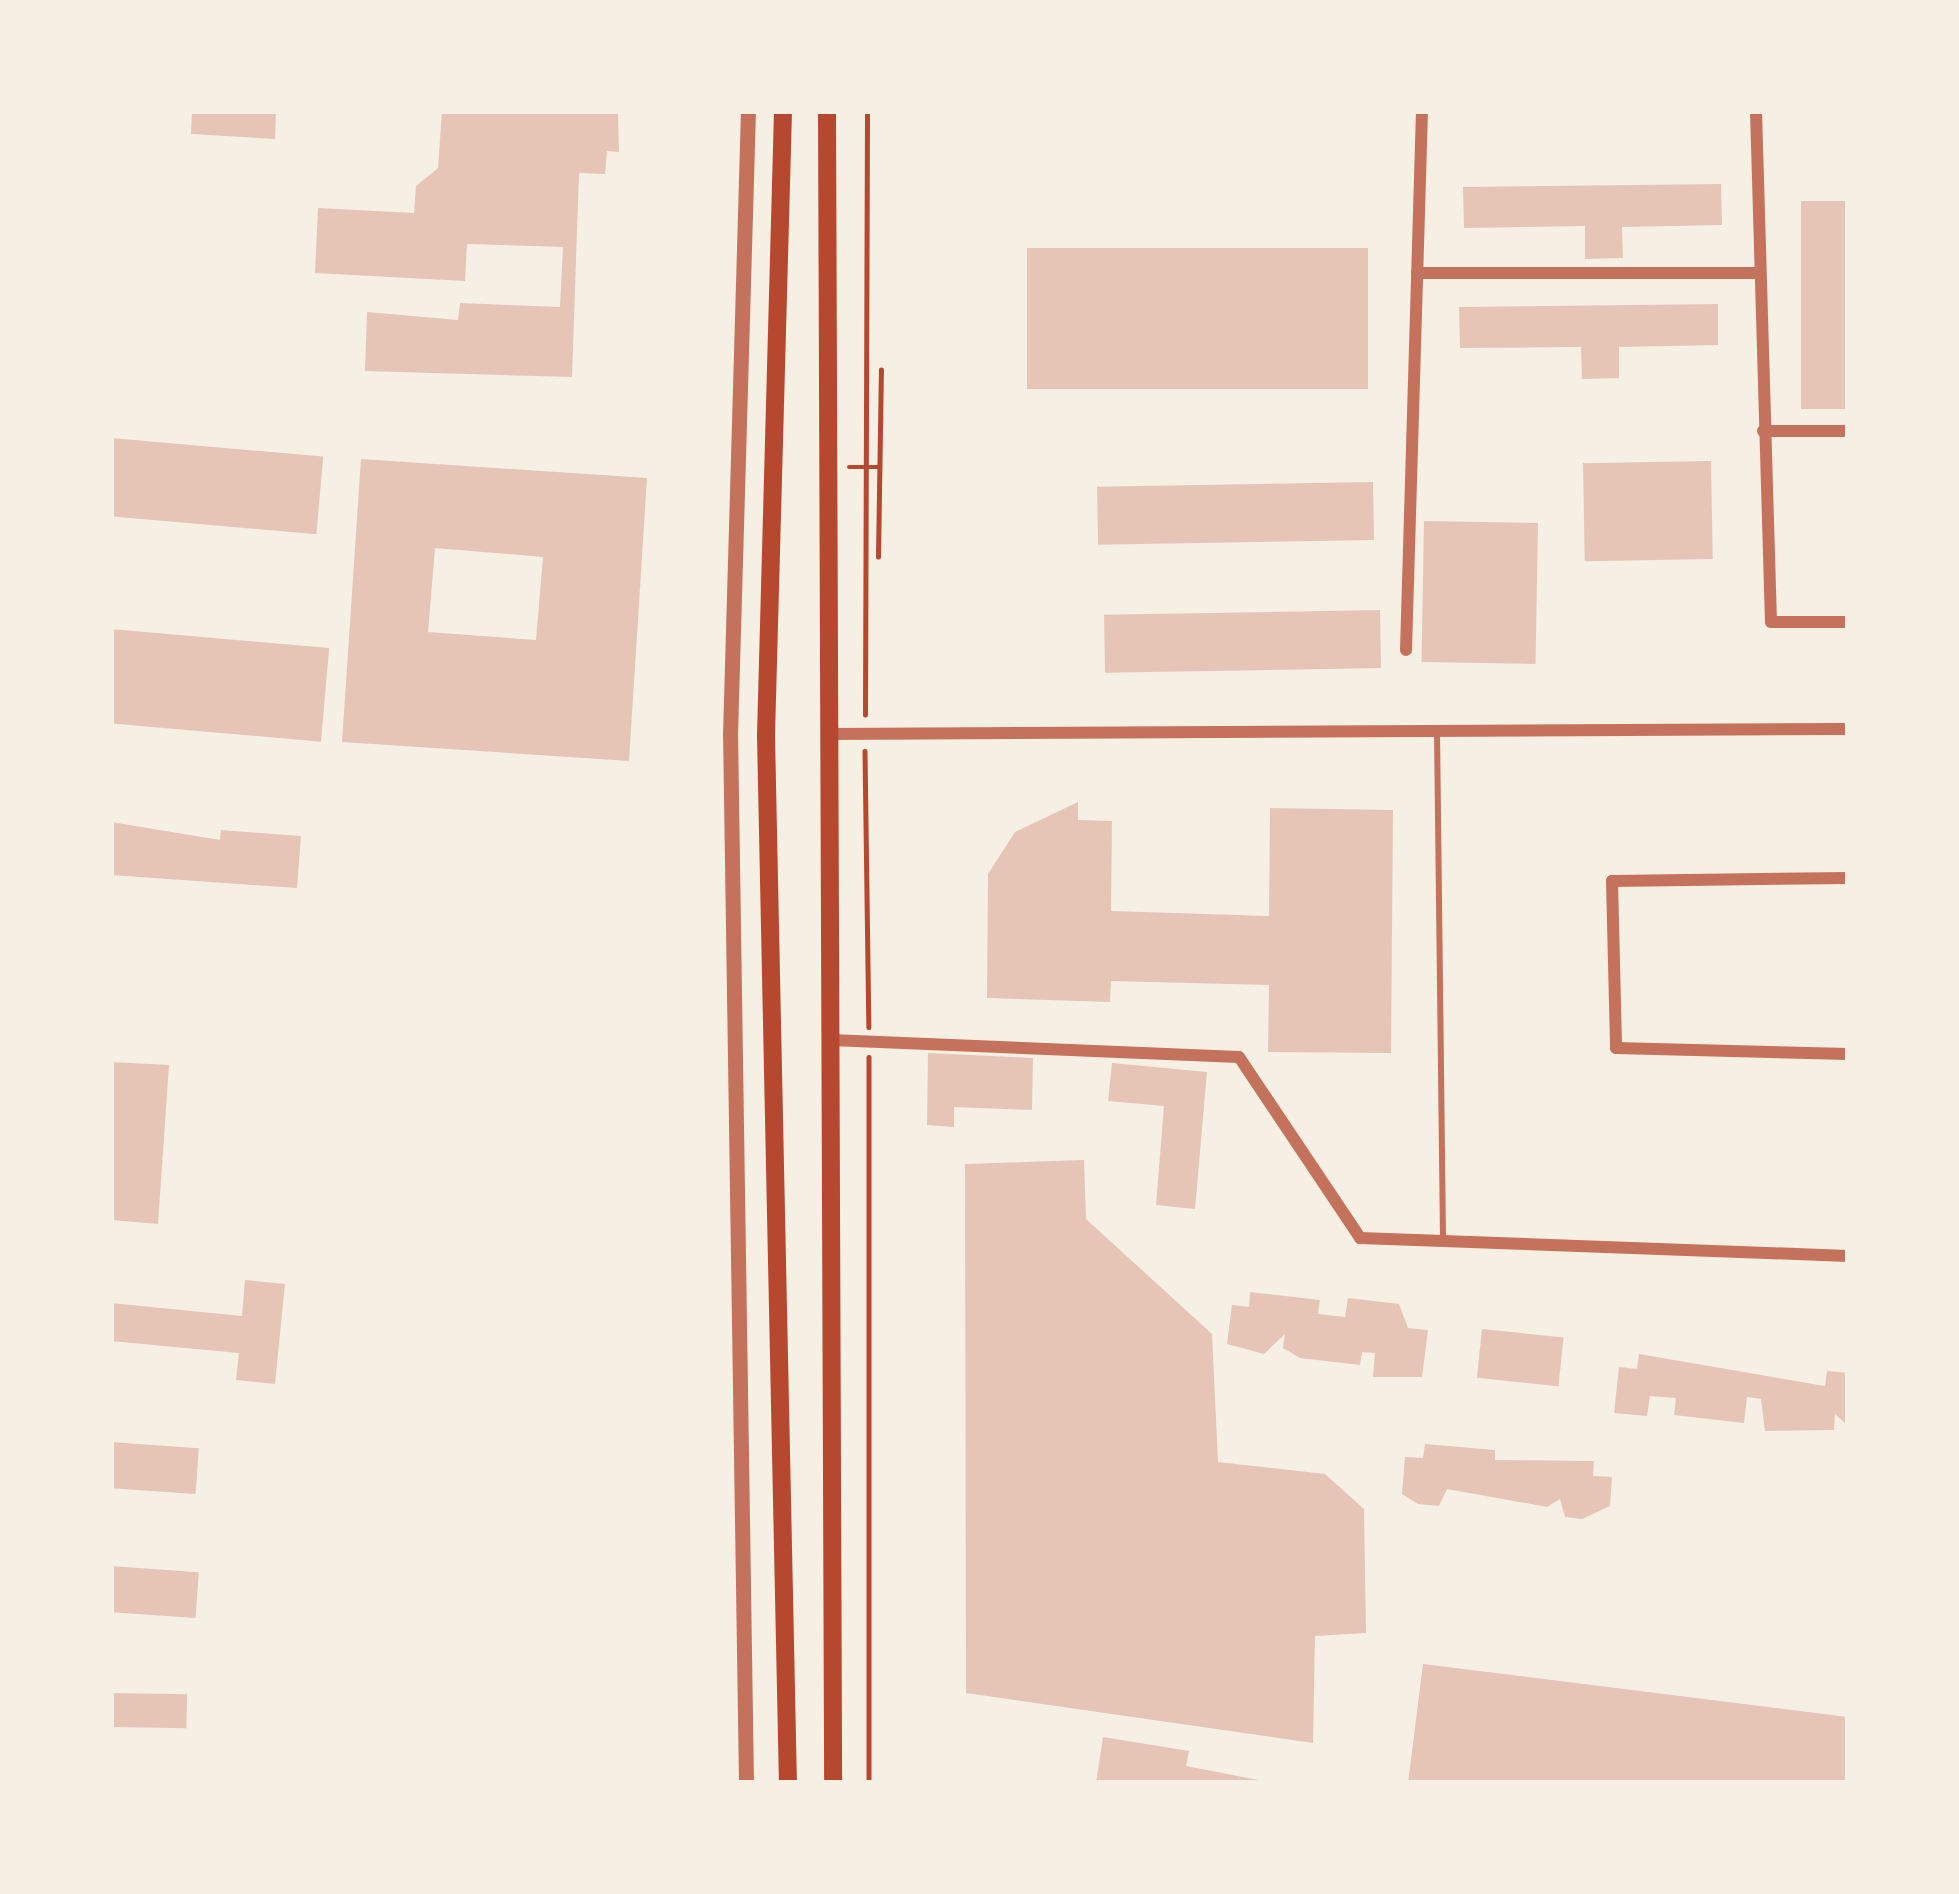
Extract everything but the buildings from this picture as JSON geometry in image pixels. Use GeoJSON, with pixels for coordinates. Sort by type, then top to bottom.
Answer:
{"type":"FeatureCollection","features":[{"type":"Feature","properties":{"kind":"main road"},"geometry":{"type":"LineString","coordinates":[[783,111],[766,736],[788,1783]]}},
{"type":"Feature","properties":{"kind":"main road"},"geometry":{"type":"LineString","coordinates":[[827,111],[833,1783]]}},
{"type":"Feature","properties":{"kind":"street"},"geometry":{"type":"LineString","coordinates":[[746,1783],[730,735],[748,111]]}},
{"type":"Feature","properties":{"kind":"street"},"geometry":{"type":"LineString","coordinates":[[1406,650],[1422,111]]}},
{"type":"Feature","properties":{"kind":"street"},"geometry":{"type":"LineString","coordinates":[[1756,111],[1757,274],[1771,622],[1848,622]]}},
{"type":"Feature","properties":{"kind":"street"},"geometry":{"type":"LineString","coordinates":[[1417,273],[1757,274]]}},
{"type":"Feature","properties":{"kind":"street"},"geometry":{"type":"LineString","coordinates":[[1763,431],[1848,431]]}},
{"type":"Feature","properties":{"kind":"street"},"geometry":{"type":"LineString","coordinates":[[827,734],[1848,729]]}},
{"type":"Feature","properties":{"kind":"street"},"geometry":{"type":"LineString","coordinates":[[1848,878],[1612,881],[1616,1048],[1848,1054]]}},
{"type":"Feature","properties":{"kind":"street"},"geometry":{"type":"LineString","coordinates":[[831,1040],[1239,1057],[1360,1238],[1443,1247],[1848,1256]]}},
{"type":"Feature","properties":{"kind":"lane"},"geometry":{"type":"LineString","coordinates":[[1437,732],[1443,1247]]}},
{"type":"Feature","properties":{"kind":"path"},"geometry":{"type":"LineString","coordinates":[[867,111],[869,1783]]}},
{"type":"Feature","properties":{"kind":"path"},"geometry":{"type":"LineString","coordinates":[[878,557],[881,370]]}},
{"type":"Feature","properties":{"kind":"path"},"geometry":{"type":"LineString","coordinates":[[833,466],[879,467]]}}]}
